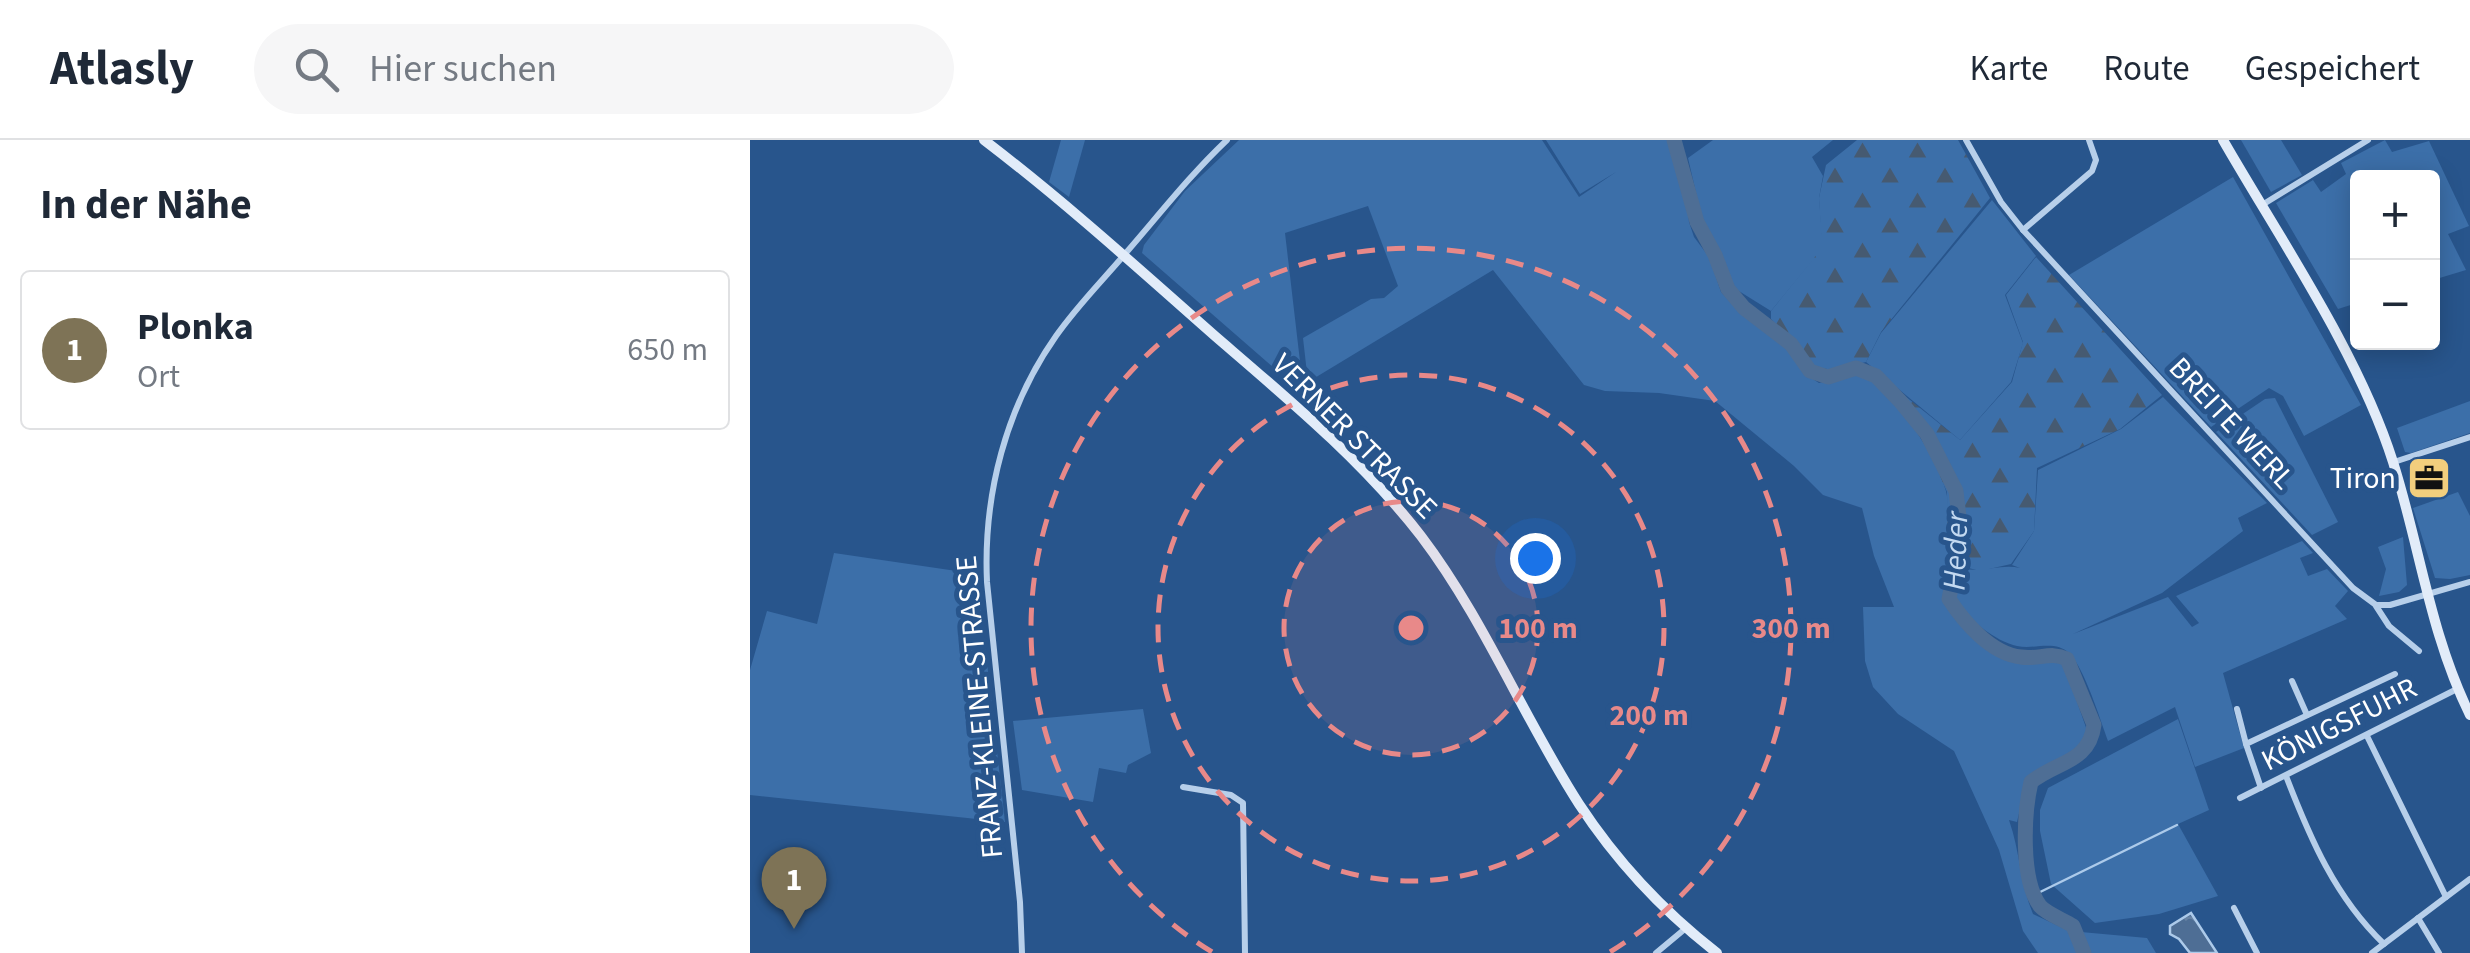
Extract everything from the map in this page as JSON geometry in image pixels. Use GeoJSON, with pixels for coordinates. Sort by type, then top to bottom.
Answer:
{"type":"FeatureCollection","features":[{"type":"Feature","properties":{"kind":"main road","name":"VERNER STRASSE"},"geometry":{"type":"LineString","coordinates":[[984,140],[1040,183],[1298,408],[1384,491],[1463,598],[1581,806],[1648,894],[1718,953]]}},
{"type":"Feature","properties":{"kind":"main road"},"geometry":{"type":"LineString","coordinates":[[2223,140],[2357,375],[2393,462],[2426,594],[2457,689],[2470,715]]}},
{"type":"Feature","properties":{"kind":"street","name":"FRANZ-KLEINE-STRASSE"},"geometry":{"type":"LineString","coordinates":[[1022,953],[987,582],[990,503],[1006,438],[1028,382],[1058,333],[1194,171],[1227,140]]}},
{"type":"Feature","properties":{"kind":"street","name":"BREITE WERL"},"geometry":{"type":"LineString","coordinates":[[1966,140],[2001,202],[2024,230],[2353,588],[2376,605],[2389,626],[2419,651]]}},
{"type":"Feature","properties":{"kind":"street"},"geometry":{"type":"LineString","coordinates":[[2024,230],[2092,171],[2096,160],[2089,140]]}},
{"type":"Feature","properties":{"kind":"street"},"geometry":{"type":"LineString","coordinates":[[2261,206],[2368,140]]}},
{"type":"Feature","properties":{"kind":"street"},"geometry":{"type":"LineString","coordinates":[[2393,462],[2470,437]]}},
{"type":"Feature","properties":{"kind":"street"},"geometry":{"type":"LineString","coordinates":[[2376,605],[2390,605],[2470,582]]}},
{"type":"Feature","properties":{"kind":"street"},"geometry":{"type":"LineString","coordinates":[[2246,744],[2394,674]]}},
{"type":"Feature","properties":{"kind":"street"},"geometry":{"type":"LineString","coordinates":[[2292,681],[2308,715]]}},
{"type":"Feature","properties":{"kind":"street","name":"KÖNIGSFUHR"},"geometry":{"type":"LineString","coordinates":[[2240,798],[2457,689]]}},
{"type":"Feature","properties":{"kind":"street"},"geometry":{"type":"LineString","coordinates":[[2237,709],[2261,788]]}},
{"type":"Feature","properties":{"kind":"street"},"geometry":{"type":"LineString","coordinates":[[2367,736],[2446,897]]}},
{"type":"Feature","properties":{"kind":"street"},"geometry":{"type":"LineString","coordinates":[[2286,776],[2309,836],[2338,891],[2360,922],[2384,944]]}},
{"type":"Feature","properties":{"kind":"street"},"geometry":{"type":"LineString","coordinates":[[1182,787],[1231,796],[1243,804],[1246,953]]}},
{"type":"Feature","properties":{"kind":"street"},"geometry":{"type":"LineString","coordinates":[[2372,953],[2470,879]]}},
{"type":"Feature","properties":{"kind":"street"},"geometry":{"type":"LineString","coordinates":[[2234,908],[2256,953]]}},
{"type":"Feature","properties":{"kind":"street"},"geometry":{"type":"LineString","coordinates":[[2418,918],[2439,953]]}},
{"type":"Feature","properties":{"kind":"street"},"geometry":{"type":"LineString","coordinates":[[1656,953],[1686,928]]}},
{"type":"Feature","properties":{"kind":"green space"},"geometry":{"type":"Polygon","coordinates":[[[1061,140],[1085,140],[1069,197],[1049,182],[1061,140]]]}},
{"type":"Feature","properties":{"kind":"green space"},"geometry":{"type":"Polygon","coordinates":[[[1239,140],[1542,140],[1579,197],[1616,172],[1580,194],[1546,140],[1670,140],[1694,237],[1709,257],[1721,292],[1742,315],[1787,348],[1808,376],[1819,383],[1853,374],[1870,379],[1897,405],[1923,442],[1947,498],[1948,547],[1954,554],[1944,596],[1950,611],[1967,631],[2014,660],[2063,662],[2089,736],[2080,748],[2027,779],[2017,822],[2009,820],[2033,914],[2069,931],[2079,953],[2038,953],[2023,931],[1999,850],[1954,751],[1898,714],[1873,687],[1865,661],[1863,607],[1894,607],[1874,556],[1862,508],[1823,495],[1715,401],[1605,391],[1584,385],[1493,270],[1308,382],[1303,338],[1371,299],[1384,298],[1398,286],[1368,206],[1285,233],[1303,387],[1298,389],[1142,253],[1185,191],[1239,140]]]}},
{"type":"Feature","properties":{"kind":"green space"},"geometry":{"type":"Polygon","coordinates":[[[1713,140],[1833,140],[1812,157],[1823,176],[1819,198],[1823,248],[1771,311],[1734,288],[1703,223],[1688,158],[1713,140]]]}},
{"type":"Feature","properties":{"kind":"green space"},"geometry":{"type":"Polygon","coordinates":[[[1857,140],[1958,140],[1990,198],[1881,332],[1866,362],[1833,370],[1816,367],[1771,319],[1771,311],[1822,248],[1819,198],[1826,165],[1857,140]]]}},
{"type":"Feature","properties":{"kind":"green space"},"geometry":{"type":"Polygon","coordinates":[[[2241,140],[2281,140],[2302,175],[2271,192],[2241,140]]]}},
{"type":"Feature","properties":{"kind":"green space"},"geometry":{"type":"Polygon","coordinates":[[[2385,140],[2392,152],[2429,141],[2469,226],[2448,234],[2466,270],[2440,278],[2440,170],[2350,170],[2350,305],[2338,309],[2276,203],[2313,180],[2321,192],[2346,174],[2341,163],[2385,140]]]}},
{"type":"Feature","properties":{"kind":"green space"},"geometry":{"type":"Polygon","coordinates":[[[2233,177],[2361,405],[2304,436],[2283,396],[2269,388],[2211,427],[2069,275],[2233,177]]]}},
{"type":"Feature","properties":{"kind":"green space"},"geometry":{"type":"Polygon","coordinates":[[[1992,200],[2036,256],[2005,295],[2023,343],[2011,382],[1960,440],[1866,362],[1881,333],[1992,200]]]}},
{"type":"Feature","properties":{"kind":"green space"},"geometry":{"type":"Polygon","coordinates":[[[2036,257],[2162,395],[2120,429],[2037,468],[2034,531],[2011,564],[1980,571],[1965,567],[1954,587],[1945,585],[1954,554],[1948,547],[1947,492],[1905,396],[1960,440],[2012,382],[2023,342],[2006,295],[2036,257]]]}},
{"type":"Feature","properties":{"kind":"green space"},"geometry":{"type":"Polygon","coordinates":[[[2163,397],[2267,503],[2238,518],[2243,531],[2162,593],[2073,634],[2168,597],[2192,627],[2199,623],[2176,596],[2302,541],[2313,553],[2300,558],[2308,576],[2327,569],[2348,591],[2335,606],[2347,619],[2223,673],[2244,748],[2195,767],[2175,707],[2108,741],[2087,683],[2070,654],[2058,647],[2024,647],[2000,640],[1974,621],[1955,594],[1965,569],[2020,568],[2012,565],[2034,531],[2038,470],[2121,429],[2163,397]]]}},
{"type":"Feature","properties":{"kind":"green space"},"geometry":{"type":"Polygon","coordinates":[[[2275,398],[2338,522],[2312,535],[2216,432],[2265,399],[2275,398]]]}},
{"type":"Feature","properties":{"kind":"green space"},"geometry":{"type":"Polygon","coordinates":[[[2470,401],[2470,433],[2405,452],[2397,428],[2470,401]]]}},
{"type":"Feature","properties":{"kind":"green space"},"geometry":{"type":"Polygon","coordinates":[[[2458,492],[2470,516],[2470,575],[2435,578],[2413,508],[2458,492]]]}},
{"type":"Feature","properties":{"kind":"green space"},"geometry":{"type":"Polygon","coordinates":[[[2403,537],[2407,585],[2399,592],[2379,596],[2386,569],[2378,547],[2403,537]]]}},
{"type":"Feature","properties":{"kind":"green space"},"geometry":{"type":"Polygon","coordinates":[[[834,553],[977,574],[1005,822],[750,795],[750,670],[767,611],[817,624],[834,553]]]}},
{"type":"Feature","properties":{"kind":"green space"},"geometry":{"type":"Polygon","coordinates":[[[1143,709],[1151,753],[1128,765],[1126,773],[1099,768],[1093,802],[1022,790],[1013,721],[1143,709]]]}},
{"type":"Feature","properties":{"kind":"green space"},"geometry":{"type":"Polygon","coordinates":[[[2178,719],[2209,810],[2178,824],[2218,896],[2159,914],[2095,923],[2051,884],[2040,831],[2040,810],[2048,788],[2178,719]]]}},
{"type":"Feature","properties":{"kind":"green space"},"geometry":{"type":"Polygon","coordinates":[[[2081,932],[2147,938],[2156,953],[2089,953],[2081,932]]]}},
{"type":"Feature","properties":{"kind":"water"},"geometry":{"type":"Polygon","coordinates":[[[2191,913],[2217,953],[2190,953],[2170,934],[2170,926],[2191,913]]]}},
{"type":"Feature","properties":{"kind":"waterway","name":"Heder"},"geometry":{"type":"LineString","coordinates":[[1674,140],[1697,222],[1728,289],[1744,308],[1791,344],[1810,371],[1828,377],[1856,368],[1876,376],[1927,434],[1956,491],[1961,534],[1949,599],[1955,608],[1979,636],[1999,650],[2021,657],[2067,659],[2094,725],[2086,747],[2079,754],[2031,782],[2025,845],[2029,879],[2040,906],[2073,926],[2084,953]]}},
{"type":"Feature","properties":{"kind":"waterway"},"geometry":{"type":"LineString","coordinates":[[2034,895],[2177,825]]}},
{"type":"Feature","properties":{"kind":"place","name":"Tiron"},"geometry":{"type":"Point","coordinates":[2429,478]}},
{"type":"Feature","properties":{"kind":"place","name":"Plonka"},"geometry":{"type":"Point","coordinates":[794,929]}}]}
